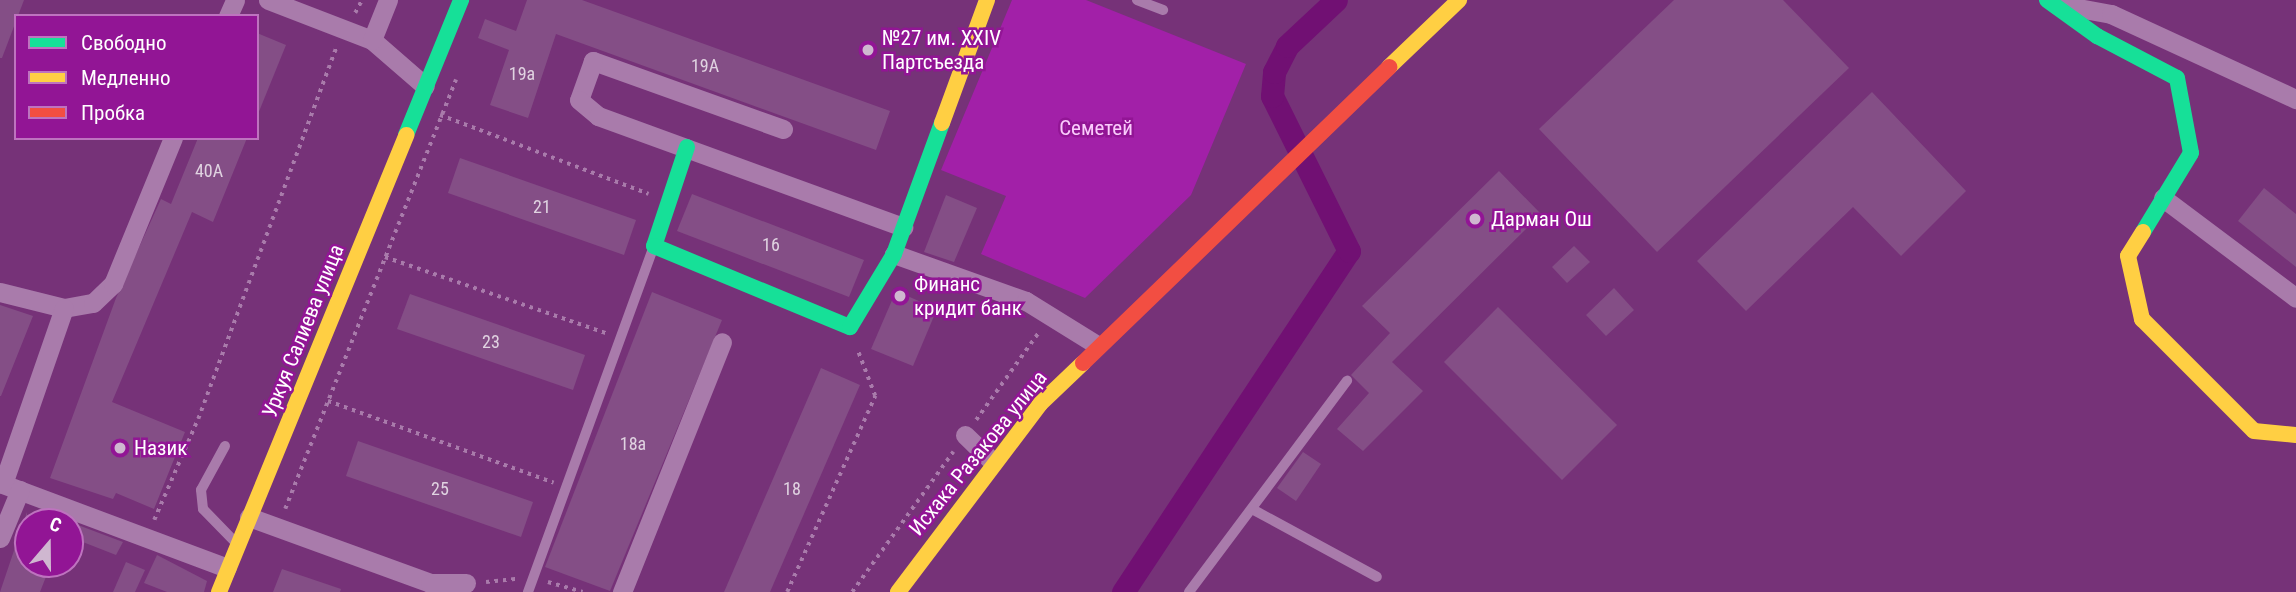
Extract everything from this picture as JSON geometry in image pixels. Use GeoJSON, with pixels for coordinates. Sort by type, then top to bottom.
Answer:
{"type":"FeatureCollection","features":[{"type":"Feature","properties":{"kind":"street"},"geometry":{"type":"LineString","coordinates":[[268,0],[293,5],[342,32],[372,40],[425,86]]}},
{"type":"Feature","properties":{"kind":"street"},"geometry":{"type":"LineString","coordinates":[[372,40],[388,0]]}},
{"type":"Feature","properties":{"kind":"street","name":"Уркуя Салиева улица"},"geometry":{"type":"LineString","coordinates":[[219,592],[461,0]]}},
{"type":"Feature","properties":{"kind":"street"},"geometry":{"type":"LineString","coordinates":[[687,147],[654,246],[850,327],[894,254],[987,0]]}},
{"type":"Feature","properties":{"kind":"street","name":"Исхака Разакова улица"},"geometry":{"type":"LineString","coordinates":[[898,592],[993,462],[1097,345],[1459,0]]}},
{"type":"Feature","properties":{"kind":"street"},"geometry":{"type":"LineString","coordinates":[[2051,2],[2111,14],[2296,99]]}},
{"type":"Feature","properties":{"kind":"street"},"geometry":{"type":"LineString","coordinates":[[2051,2],[2097,36],[2177,78],[2191,153],[2128,256],[2142,319],[2254,431],[2296,435]]}},
{"type":"Feature","properties":{"kind":"street"},"geometry":{"type":"LineString","coordinates":[[783,129],[593,61],[579,100],[598,116],[903,226]]}},
{"type":"Feature","properties":{"kind":"street"},"geometry":{"type":"LineString","coordinates":[[0,292],[64,309],[93,303],[113,284],[172,140]]}},
{"type":"Feature","properties":{"kind":"street"},"geometry":{"type":"LineString","coordinates":[[2163,198],[2296,298]]}},
{"type":"Feature","properties":{"kind":"street"},"geometry":{"type":"LineString","coordinates":[[894,254],[1052,315],[1097,345]]}},
{"type":"Feature","properties":{"kind":"street"},"geometry":{"type":"LineString","coordinates":[[0,538],[8,485],[64,309]]}},
{"type":"Feature","properties":{"kind":"street"},"geometry":{"type":"LineString","coordinates":[[622,592],[722,342]]}},
{"type":"Feature","properties":{"kind":"street"},"geometry":{"type":"LineString","coordinates":[[965,435],[993,462]]}},
{"type":"Feature","properties":{"kind":"street"},"geometry":{"type":"LineString","coordinates":[[8,485],[227,568]]}},
{"type":"Feature","properties":{"kind":"street"},"geometry":{"type":"LineString","coordinates":[[249,517],[277,530],[430,583],[466,583]]}},
{"type":"Feature","properties":{"kind":"lane"},"geometry":{"type":"LineString","coordinates":[[1137,0],[1163,10]]}},
{"type":"Feature","properties":{"kind":"lane"},"geometry":{"type":"LineString","coordinates":[[528,592],[654,246]]}},
{"type":"Feature","properties":{"kind":"lane"},"geometry":{"type":"LineString","coordinates":[[1189,592],[1347,381]]}},
{"type":"Feature","properties":{"kind":"lane"},"geometry":{"type":"LineString","coordinates":[[225,446],[201,490],[203,509],[238,544]]}},
{"type":"Feature","properties":{"kind":"lane"},"geometry":{"type":"LineString","coordinates":[[1252,509],[1377,577]]}},
{"type":"Feature","properties":{"kind":"path"},"geometry":{"type":"LineString","coordinates":[[146,538],[198,419],[342,32],[362,0]]}},
{"type":"Feature","properties":{"kind":"path"},"geometry":{"type":"LineString","coordinates":[[277,530],[457,77]]}},
{"type":"Feature","properties":{"kind":"path"},"geometry":{"type":"LineString","coordinates":[[419,106],[669,201]]}},
{"type":"Feature","properties":{"kind":"path"},"geometry":{"type":"LineString","coordinates":[[385,257],[620,338]]}},
{"type":"Feature","properties":{"kind":"path"},"geometry":{"type":"LineString","coordinates":[[852,592],[1052,315]]}},
{"type":"Feature","properties":{"kind":"path"},"geometry":{"type":"LineString","coordinates":[[787,592],[875,396],[850,327]]}},
{"type":"Feature","properties":{"kind":"path"},"geometry":{"type":"LineString","coordinates":[[327,401],[566,487]]}},
{"type":"Feature","properties":{"kind":"green space","name":"Семетей"},"geometry":{"type":"Polygon","coordinates":[[[1012,0],[1086,0],[1246,64],[1191,195],[1085,298],[981,254],[1006,196],[941,170],[1012,0]]]}},
{"type":"Feature","properties":{"kind":"building"},"geometry":{"type":"Polygon","coordinates":[[[0,0],[24,0],[19,14],[14,14],[14,26],[0,58],[0,0]]]}},
{"type":"Feature","properties":{"kind":"building"},"geometry":{"type":"Polygon","coordinates":[[[527,0],[582,0],[890,111],[876,150],[556,34],[528,118],[490,105],[509,50],[478,38],[485,19],[516,31],[527,0]]]}},
{"type":"Feature","properties":{"kind":"building"},"geometry":{"type":"Polygon","coordinates":[[[1674,0],[1783,0],[1849,68],[1657,252],[1539,129],[1674,0]]]}},
{"type":"Feature","properties":{"kind":"building"},"geometry":{"type":"Polygon","coordinates":[[[259,34],[286,45],[259,112],[259,34]]]}},
{"type":"Feature","properties":{"kind":"building"},"geometry":{"type":"Polygon","coordinates":[[[1872,92],[1966,191],[1901,256],[1853,207],[1746,311],[1697,261],[1872,92]]]}},
{"type":"Feature","properties":{"kind":"building"},"geometry":{"type":"Polygon","coordinates":[[[197,140],[246,140],[213,222],[192,212],[112,402],[185,432],[154,509],[116,493],[113,499],[50,478],[116,298],[161,199],[171,204],[197,140]]]}},
{"type":"Feature","properties":{"kind":"building"},"geometry":{"type":"Polygon","coordinates":[[[460,158],[636,220],[624,255],[448,193],[460,158]]]}},
{"type":"Feature","properties":{"kind":"building"},"geometry":{"type":"Polygon","coordinates":[[[1499,171],[1541,214],[1392,362],[1423,391],[1363,451],[1337,429],[1369,393],[1351,375],[1390,333],[1362,306],[1499,171]]]}},
{"type":"Feature","properties":{"kind":"building"},"geometry":{"type":"Polygon","coordinates":[[[2264,188],[2296,214],[2296,267],[2238,221],[2264,188]]]}},
{"type":"Feature","properties":{"kind":"building"},"geometry":{"type":"Polygon","coordinates":[[[692,194],[864,260],[849,297],[677,231],[692,194]]]}},
{"type":"Feature","properties":{"kind":"building"},"geometry":{"type":"Polygon","coordinates":[[[946,195],[977,208],[954,262],[924,252],[946,195]]]}},
{"type":"Feature","properties":{"kind":"building"},"geometry":{"type":"Polygon","coordinates":[[[1574,246],[1590,262],[1567,283],[1552,267],[1574,246]]]}},
{"type":"Feature","properties":{"kind":"building"},"geometry":{"type":"Polygon","coordinates":[[[1614,288],[1634,310],[1606,336],[1586,315],[1614,288]]]}},
{"type":"Feature","properties":{"kind":"building"},"geometry":{"type":"Polygon","coordinates":[[[896,291],[937,309],[913,366],[871,349],[896,291]]]}},
{"type":"Feature","properties":{"kind":"building"},"geometry":{"type":"Polygon","coordinates":[[[652,292],[722,320],[610,591],[545,567],[652,292]]]}},
{"type":"Feature","properties":{"kind":"building"},"geometry":{"type":"Polygon","coordinates":[[[410,294],[585,355],[573,390],[397,329],[410,294]]]}},
{"type":"Feature","properties":{"kind":"building"},"geometry":{"type":"Polygon","coordinates":[[[0,305],[33,316],[1,396],[0,396],[0,305]]]}},
{"type":"Feature","properties":{"kind":"building"},"geometry":{"type":"Polygon","coordinates":[[[1498,307],[1617,425],[1562,480],[1444,362],[1498,307]]]}},
{"type":"Feature","properties":{"kind":"building"},"geometry":{"type":"Polygon","coordinates":[[[821,368],[860,385],[770,592],[724,592],[821,368]]]}},
{"type":"Feature","properties":{"kind":"building"},"geometry":{"type":"Polygon","coordinates":[[[358,441],[533,502],[521,537],[346,476],[358,441]]]}},
{"type":"Feature","properties":{"kind":"building"},"geometry":{"type":"Polygon","coordinates":[[[1303,452],[1321,464],[1296,501],[1277,488],[1303,452]]]}},
{"type":"Feature","properties":{"kind":"building"},"geometry":{"type":"Polygon","coordinates":[[[84,527],[123,542],[116,555],[84,542],[84,527]]]}},
{"type":"Feature","properties":{"kind":"building"},"geometry":{"type":"Polygon","coordinates":[[[14,551],[14,578],[46,578],[40,592],[0,592],[14,551]]]}},
{"type":"Feature","properties":{"kind":"building"},"geometry":{"type":"Polygon","coordinates":[[[157,555],[207,581],[204,592],[167,592],[144,583],[157,555]]]}},
{"type":"Feature","properties":{"kind":"building"},"geometry":{"type":"Polygon","coordinates":[[[126,562],[145,570],[135,592],[113,592],[126,562]]]}},
{"type":"Feature","properties":{"kind":"building"},"geometry":{"type":"Polygon","coordinates":[[[282,569],[341,589],[340,592],[273,592],[282,569]]]}},
{"type":"Feature","properties":{"kind":"waterway"},"geometry":{"type":"LineString","coordinates":[[1123,592],[1349,251],[1272,96],[1274,72],[1287,46],[1336,0]]}},
{"type":"Feature","properties":{"kind":"traffic: fast"},"geometry":{"type":"LineString","coordinates":[[406,135],[461,0]]}},
{"type":"Feature","properties":{"kind":"traffic: fast"},"geometry":{"type":"LineString","coordinates":[[2047,0],[2097,36],[2177,78],[2191,153],[2143,232]]}},
{"type":"Feature","properties":{"kind":"traffic: fast"},"geometry":{"type":"LineString","coordinates":[[687,147],[654,246],[850,327],[894,254],[942,123]]}},
{"type":"Feature","properties":{"kind":"traffic: slow"},"geometry":{"type":"LineString","coordinates":[[942,123],[987,0]]}},
{"type":"Feature","properties":{"kind":"traffic: slow"},"geometry":{"type":"LineString","coordinates":[[1389,67],[1459,0]]}},
{"type":"Feature","properties":{"kind":"traffic: slow"},"geometry":{"type":"LineString","coordinates":[[219,592],[406,135]]}},
{"type":"Feature","properties":{"kind":"traffic: slow"},"geometry":{"type":"LineString","coordinates":[[2143,232],[2128,256],[2142,319],[2254,431],[2296,435]]}},
{"type":"Feature","properties":{"kind":"traffic: slow"},"geometry":{"type":"LineString","coordinates":[[898,592],[1040,404],[1083,363]]}},
{"type":"Feature","properties":{"kind":"traffic: jam"},"geometry":{"type":"LineString","coordinates":[[1083,363],[1389,67]]}},
{"type":"Feature","properties":{"kind":"place","name":"№27 им. XXIV Партсъезда"},"geometry":{"type":"Point","coordinates":[868,50]}},
{"type":"Feature","properties":{"kind":"place","name":"Дарман Ош"},"geometry":{"type":"Point","coordinates":[1475,219]}},
{"type":"Feature","properties":{"kind":"place","name":"Финанс кридит банк"},"geometry":{"type":"Point","coordinates":[900,296]}},
{"type":"Feature","properties":{"kind":"place","name":"Назик"},"geometry":{"type":"Point","coordinates":[120,448]}}]}
